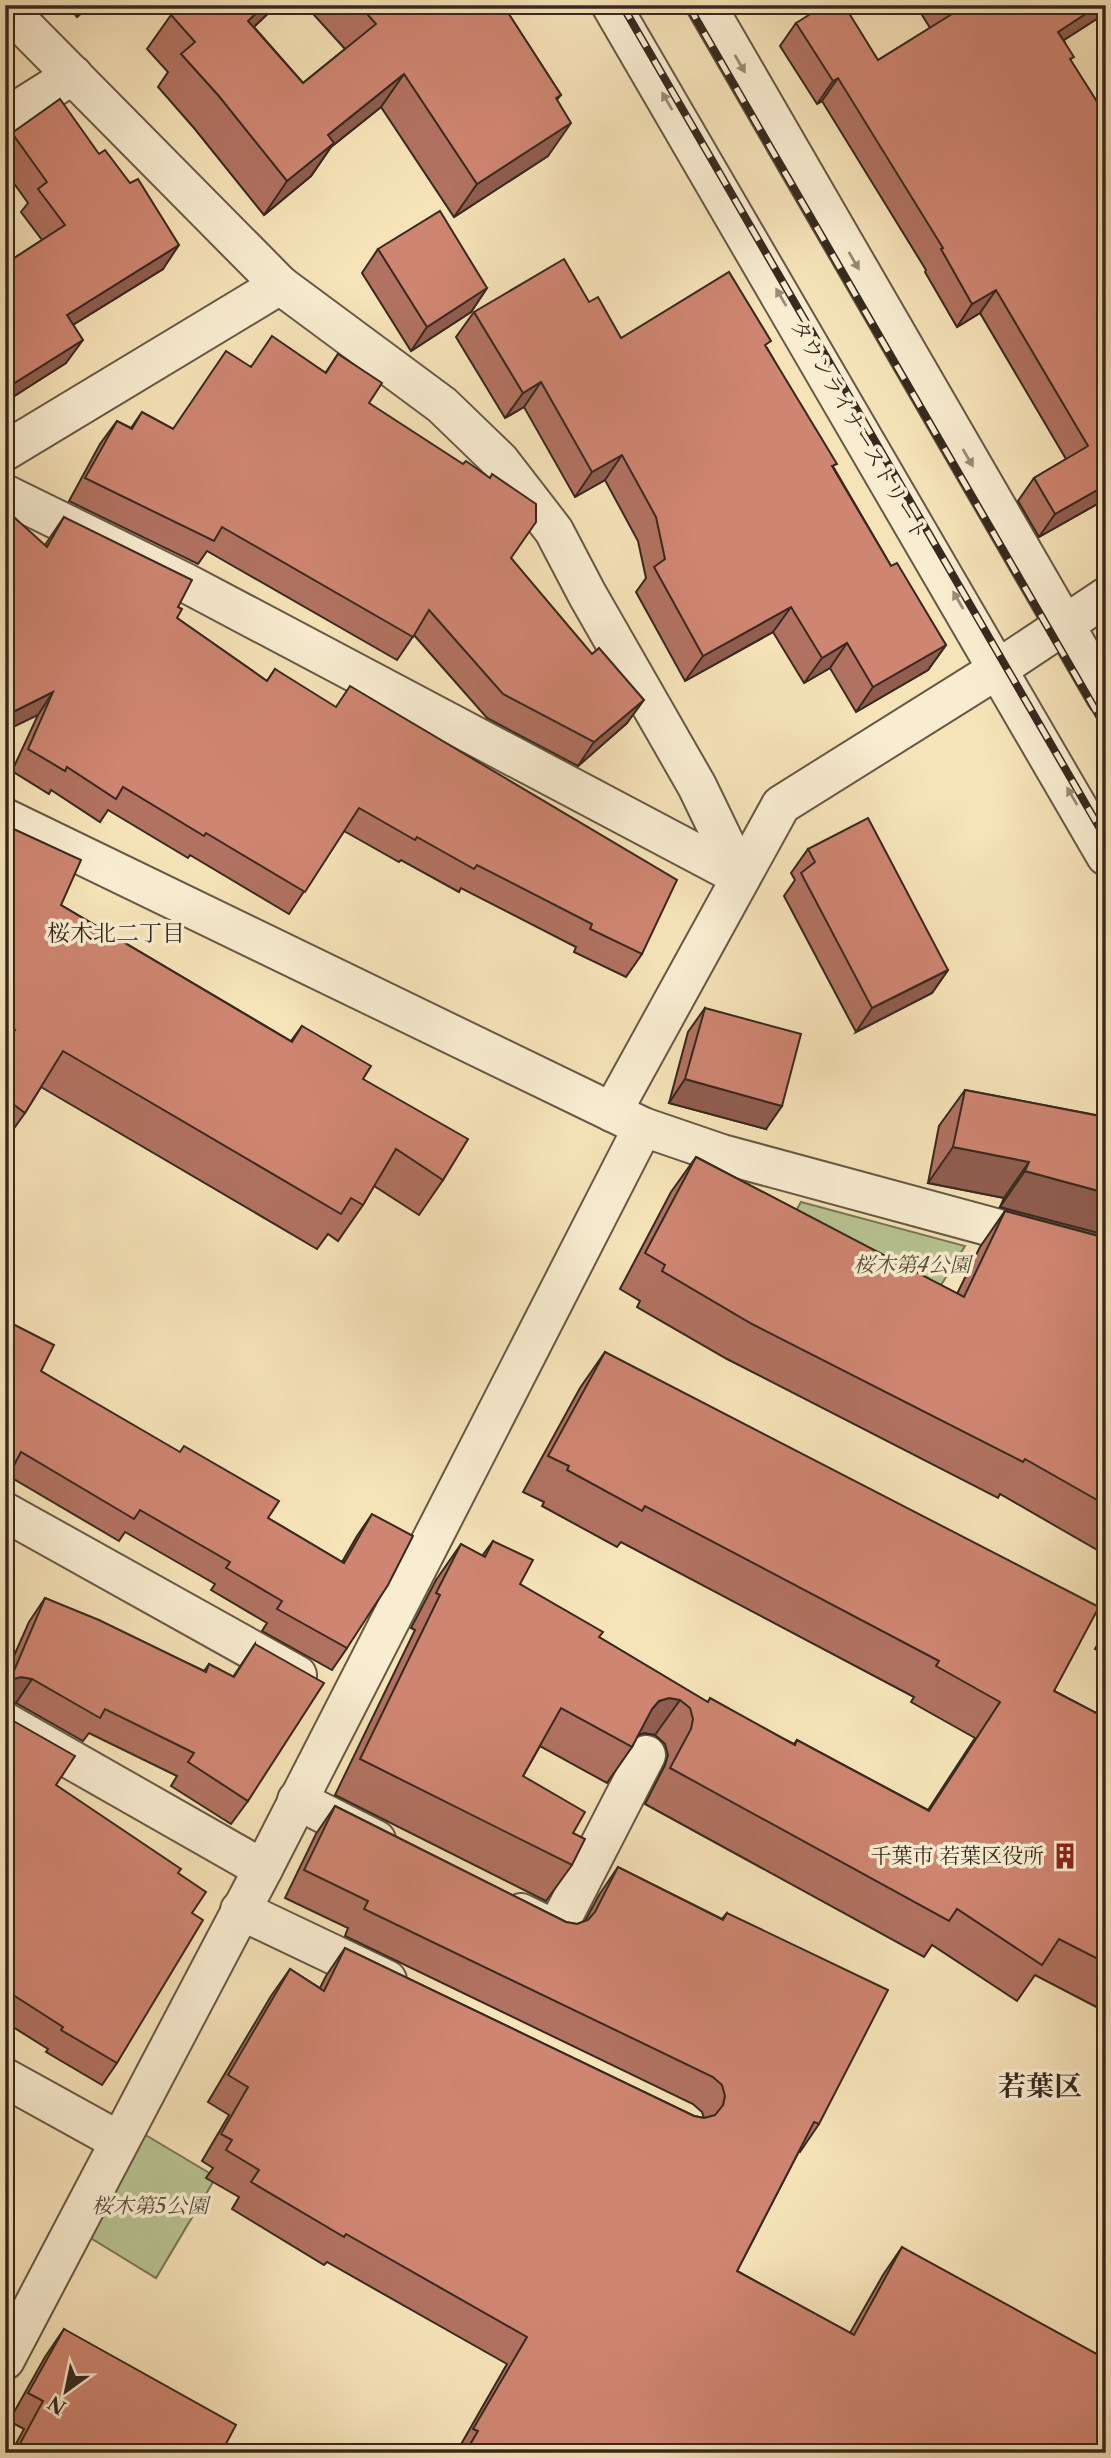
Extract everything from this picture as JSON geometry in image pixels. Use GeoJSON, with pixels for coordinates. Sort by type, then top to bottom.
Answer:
{"type":"FeatureCollection","features":[{"type":"Feature","properties":{"kind":"street","name":"タウンライナーストリート"},"geometry":{"type":"LineString","coordinates":[[611,5],[1106,856]]}},
{"type":"Feature","properties":{"kind":"street"},"geometry":{"type":"LineString","coordinates":[[706,5],[1106,696]]}},
{"type":"Feature","properties":{"kind":"street"},"geometry":{"type":"LineString","coordinates":[[5,6],[280,285],[442,405],[500,461],[554,531],[697,786],[741,877]]}},
{"type":"Feature","properties":{"kind":"street"},"geometry":{"type":"LineString","coordinates":[[5,118],[73,75]]}},
{"type":"Feature","properties":{"kind":"street"},"geometry":{"type":"LineString","coordinates":[[5,451],[280,285]]}},
{"type":"Feature","properties":{"kind":"street"},"geometry":{"type":"LineString","coordinates":[[5,494],[184,582],[741,877]]}},
{"type":"Feature","properties":{"kind":"street"},"geometry":{"type":"LineString","coordinates":[[5,2360],[346,1703],[628,1120],[741,877],[781,805],[998,669],[1106,597]]}},
{"type":"Feature","properties":{"kind":"street"},"geometry":{"type":"LineString","coordinates":[[5,818],[628,1120],[722,1154],[1106,1258]]}},
{"type":"Feature","properties":{"kind":"street"},"geometry":{"type":"LineString","coordinates":[[5,1512],[346,1703]]}},
{"type":"Feature","properties":{"kind":"street"},"geometry":{"type":"LineString","coordinates":[[5,1722],[262,1869]]}},
{"type":"Feature","properties":{"kind":"street"},"geometry":{"type":"LineString","coordinates":[[494,1899],[556,1930],[646,1755]]}},
{"type":"Feature","properties":{"kind":"street"},"geometry":{"type":"LineString","coordinates":[[297,1800],[408,1856]]}},
{"type":"Feature","properties":{"kind":"street"},"geometry":{"type":"LineString","coordinates":[[240,1910],[413,1993]]}},
{"type":"Feature","properties":{"kind":"street"},"geometry":{"type":"LineString","coordinates":[[5,2078],[119,2141]]}},
{"type":"Feature","properties":{"kind":"green space","name":"桜木第4公園"},"geometry":{"type":"Polygon","coordinates":[[[801,1202],[965,1246],[927,1308],[784,1232],[801,1202]]]}},
{"type":"Feature","properties":{"kind":"green space","name":"桜木第5公園"},"geometry":{"type":"Polygon","coordinates":[[[144,2134],[216,2177],[156,2278],[84,2234],[144,2134]]]}},
{"type":"Feature","properties":{"kind":"building"},"geometry":{"type":"Polygon","coordinates":[[[185,5],[265,5],[248,21],[303,83],[376,24],[359,5],[503,5],[561,95],[556,98],[571,123],[477,184],[404,74],[328,135],[334,143],[287,181],[218,95],[181,54],[195,42],[171,15],[185,5]]]}},
{"type":"Feature","properties":{"kind":"building"},"geometry":{"type":"Polygon","coordinates":[[[825,5],[844,5],[878,60],[952,14],[946,5],[1099,5],[1058,32],[1074,57],[1070,59],[1106,116],[1106,485],[1055,514],[1034,478],[1088,446],[996,290],[972,304],[941,249],[943,248],[838,78],[833,81],[796,23],[825,5]]]}},
{"type":"Feature","properties":{"kind":"building"},"geometry":{"type":"Polygon","coordinates":[[[60,99],[99,154],[105,150],[130,183],[138,179],[179,245],[67,315],[83,340],[5,389],[5,264],[65,225],[38,189],[47,182],[12,133],[60,99]]]}},
{"type":"Feature","properties":{"kind":"building"},"geometry":{"type":"Polygon","coordinates":[[[440,211],[487,288],[427,327],[378,249],[440,211]]]}},
{"type":"Feature","properties":{"kind":"building"},"geometry":{"type":"Polygon","coordinates":[[[564,259],[589,302],[598,297],[621,338],[729,272],[771,341],[765,345],[837,464],[832,466],[891,566],[897,563],[946,645],[873,687],[847,643],[822,658],[791,607],[703,656],[654,567],[665,559],[656,517],[622,455],[592,472],[541,382],[523,393],[474,312],[564,259]]]}},
{"type":"Feature","properties":{"kind":"building"},"geometry":{"type":"Polygon","coordinates":[[[272,336],[326,373],[338,354],[382,383],[369,403],[463,464],[466,461],[490,478],[492,474],[536,504],[536,522],[511,558],[592,654],[599,648],[644,700],[594,742],[503,694],[429,610],[413,637],[222,527],[214,541],[85,478],[117,421],[132,429],[142,412],[173,429],[226,351],[251,367],[272,336]]]}},
{"type":"Feature","properties":{"kind":"building"},"geometry":{"type":"Polygon","coordinates":[[[5,509],[47,547],[64,517],[192,580],[178,607],[182,609],[177,618],[267,681],[275,669],[336,707],[350,686],[677,880],[642,954],[590,929],[592,924],[477,865],[474,869],[417,837],[415,840],[359,808],[305,892],[123,787],[116,799],[67,767],[65,771],[28,749],[53,692],[5,716],[5,509]]]}},
{"type":"Feature","properties":{"kind":"building"},"geometry":{"type":"Polygon","coordinates":[[[868,818],[948,970],[872,1008],[801,873],[815,862],[808,849],[868,818]]]}},
{"type":"Feature","properties":{"kind":"building"},"geometry":{"type":"Polygon","coordinates":[[[5,825],[81,860],[61,905],[292,1042],[302,1026],[371,1066],[363,1079],[468,1139],[443,1180],[396,1149],[363,1205],[351,1198],[341,1214],[63,1051],[25,1113],[5,1098],[5,1062],[9,1057],[5,1055],[5,1044],[15,1030],[5,1026],[5,825]]]}},
{"type":"Feature","properties":{"kind":"building"},"geometry":{"type":"Polygon","coordinates":[[[705,1008],[801,1034],[782,1106],[685,1079],[705,1008]]]}},
{"type":"Feature","properties":{"kind":"building"},"geometry":{"type":"Polygon","coordinates":[[[965,1090],[1105,1117],[1106,1114],[1106,1193],[1025,1171],[1029,1162],[953,1147],[965,1090]]]}},
{"type":"Feature","properties":{"kind":"building"},"geometry":{"type":"Polygon","coordinates":[[[696,1157],[964,1297],[1005,1211],[1106,1238],[1106,1505],[1025,1459],[1023,1462],[752,1324],[662,1271],[665,1265],[645,1253],[696,1157]]]}},
{"type":"Feature","properties":{"kind":"building"},"geometry":{"type":"Polygon","coordinates":[[[5,1320],[54,1345],[41,1371],[180,1452],[184,1446],[279,1501],[268,1518],[344,1563],[372,1514],[413,1536],[388,1585],[347,1648],[277,1609],[282,1601],[226,1568],[230,1562],[140,1510],[134,1519],[21,1452],[11,1471],[5,1476],[5,1320]]]}},
{"type":"Feature","properties":{"kind":"building"},"geometry":{"type":"Polygon","coordinates":[[[605,1352],[1099,1607],[1054,1691],[1106,1718],[1106,1963],[1059,1939],[1042,1965],[957,1909],[949,1921],[670,1768],[691,1729],[693,1719],[690,1708],[680,1700],[669,1698],[659,1701],[632,1747],[561,1708],[523,1776],[585,1812],[573,1833],[585,1839],[572,1865],[360,1759],[440,1595],[436,1593],[461,1544],[485,1557],[493,1541],[533,1560],[520,1584],[603,1632],[599,1637],[708,1702],[710,1698],[795,1745],[797,1740],[929,1811],[1000,1702],[936,1666],[939,1661],[645,1506],[642,1511],[567,1470],[569,1466],[548,1456],[605,1352]]]}},
{"type":"Feature","properties":{"kind":"building"},"geometry":{"type":"Polygon","coordinates":[[[45,1598],[99,1620],[206,1672],[209,1664],[234,1677],[255,1644],[324,1683],[248,1801],[188,1762],[194,1753],[105,1709],[100,1718],[32,1679],[21,1677],[10,1680],[45,1598]]]}},
{"type":"Feature","properties":{"kind":"building"},"geometry":{"type":"Polygon","coordinates":[[[5,1715],[75,1756],[56,1785],[181,1869],[178,1873],[206,1892],[192,1913],[203,1920],[117,2063],[61,2030],[63,2027],[7,1991],[11,1985],[5,1981],[5,1715]]]}},
{"type":"Feature","properties":{"kind":"building"},"geometry":{"type":"Polygon","coordinates":[[[335,1806],[566,1922],[577,1924],[588,1920],[595,1912],[618,1867],[723,1920],[727,1913],[888,1990],[819,2124],[814,2122],[737,2271],[854,2335],[902,2247],[1106,2359],[1106,2453],[465,2453],[478,2431],[473,2429],[527,2337],[346,2234],[344,2237],[251,2182],[259,2170],[226,2150],[232,2140],[221,2134],[248,2087],[228,2075],[290,1969],[324,1991],[345,1948],[694,2116],[704,2118],[715,2115],[723,2105],[725,2096],[722,2085],[713,2077],[364,1909],[368,1901],[304,1870],[335,1806]]]}},
{"type":"Feature","properties":{"kind":"building"},"geometry":{"type":"Polygon","coordinates":[[[64,2329],[236,2425],[221,2453],[15,2453],[43,2401],[28,2393],[64,2329]]]}},
{"type":"Feature","properties":{"kind":"railway"},"geometry":{"type":"LineString","coordinates":[[622,5],[1106,839]]}},
{"type":"Feature","properties":{"kind":"railway"},"geometry":{"type":"LineString","coordinates":[[688,5],[1106,728]]}},
{"type":"Feature","properties":{"kind":"place","name":"千葉市 若葉区役所"},"geometry":{"type":"Point","coordinates":[1065,1856]}},
{"type":"Feature","properties":{"kind":"district","name":"桜木北二丁目"},"geometry":{"type":"Point","coordinates":[116,933]}},
{"type":"Feature","properties":{"kind":"district","name":"若葉区"},"geometry":{"type":"Point","coordinates":[1040,2086]}}]}
